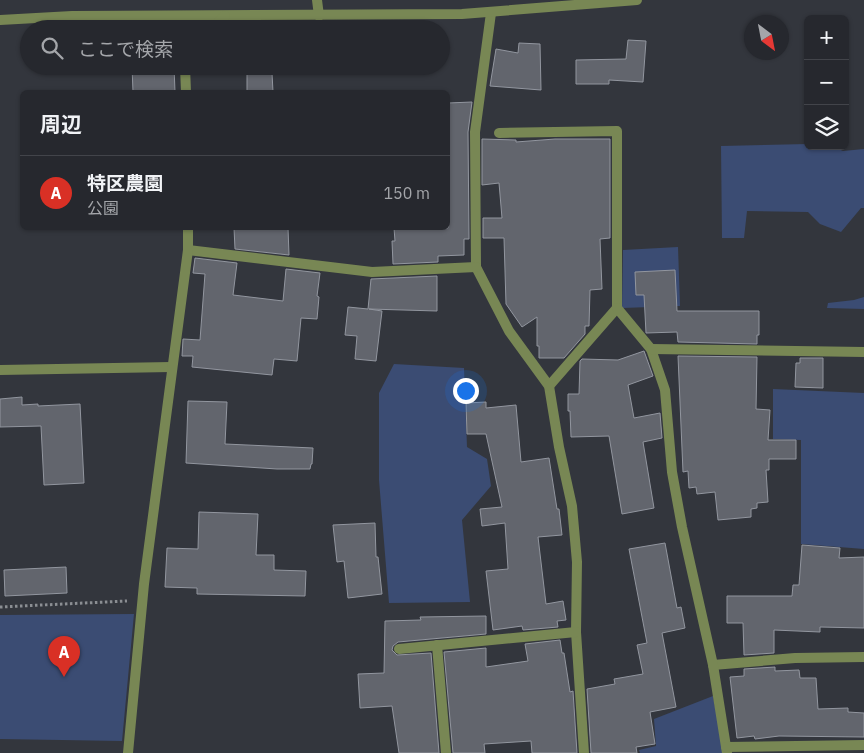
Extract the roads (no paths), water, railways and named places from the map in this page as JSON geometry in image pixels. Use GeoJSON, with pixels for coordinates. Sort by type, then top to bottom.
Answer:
{"type":"FeatureCollection","features":[{"type":"Feature","properties":{"kind":"street"},"geometry":{"type":"LineString","coordinates":[[317,0],[319,16]]}},
{"type":"Feature","properties":{"kind":"street"},"geometry":{"type":"LineString","coordinates":[[0,20],[72,16],[319,16],[490,13],[637,0]]}},
{"type":"Feature","properties":{"kind":"street"},"geometry":{"type":"LineString","coordinates":[[490,13],[475,132],[476,267],[509,331],[549,386],[559,447],[572,506],[577,562],[576,632],[584,753]]}},
{"type":"Feature","properties":{"kind":"street"},"geometry":{"type":"LineString","coordinates":[[221,20],[225,16]]}},
{"type":"Feature","properties":{"kind":"street"},"geometry":{"type":"LineString","coordinates":[[185,75],[186,90]]}},
{"type":"Feature","properties":{"kind":"street"},"geometry":{"type":"LineString","coordinates":[[499,133],[617,131],[618,308],[650,349],[666,390],[674,482],[682,527],[713,665],[727,750],[864,745]]}},
{"type":"Feature","properties":{"kind":"street"},"geometry":{"type":"LineString","coordinates":[[128,753],[143,600],[171,366],[188,250],[188,230]]}},
{"type":"Feature","properties":{"kind":"street"},"geometry":{"type":"LineString","coordinates":[[188,250],[372,272],[476,267]]}},
{"type":"Feature","properties":{"kind":"street"},"geometry":{"type":"LineString","coordinates":[[549,386],[618,308]]}},
{"type":"Feature","properties":{"kind":"street"},"geometry":{"type":"LineString","coordinates":[[650,349],[864,352]]}},
{"type":"Feature","properties":{"kind":"street"},"geometry":{"type":"LineString","coordinates":[[0,370],[171,366]]}},
{"type":"Feature","properties":{"kind":"street"},"geometry":{"type":"LineString","coordinates":[[398,649],[576,632]]}},
{"type":"Feature","properties":{"kind":"street"},"geometry":{"type":"LineString","coordinates":[[438,645],[446,753]]}},
{"type":"Feature","properties":{"kind":"street"},"geometry":{"type":"LineString","coordinates":[[713,665],[795,658],[864,657]]}},
{"type":"Feature","properties":{"kind":"place","name":"特区農園"},"geometry":{"type":"Point","coordinates":[64,677]}}]}
